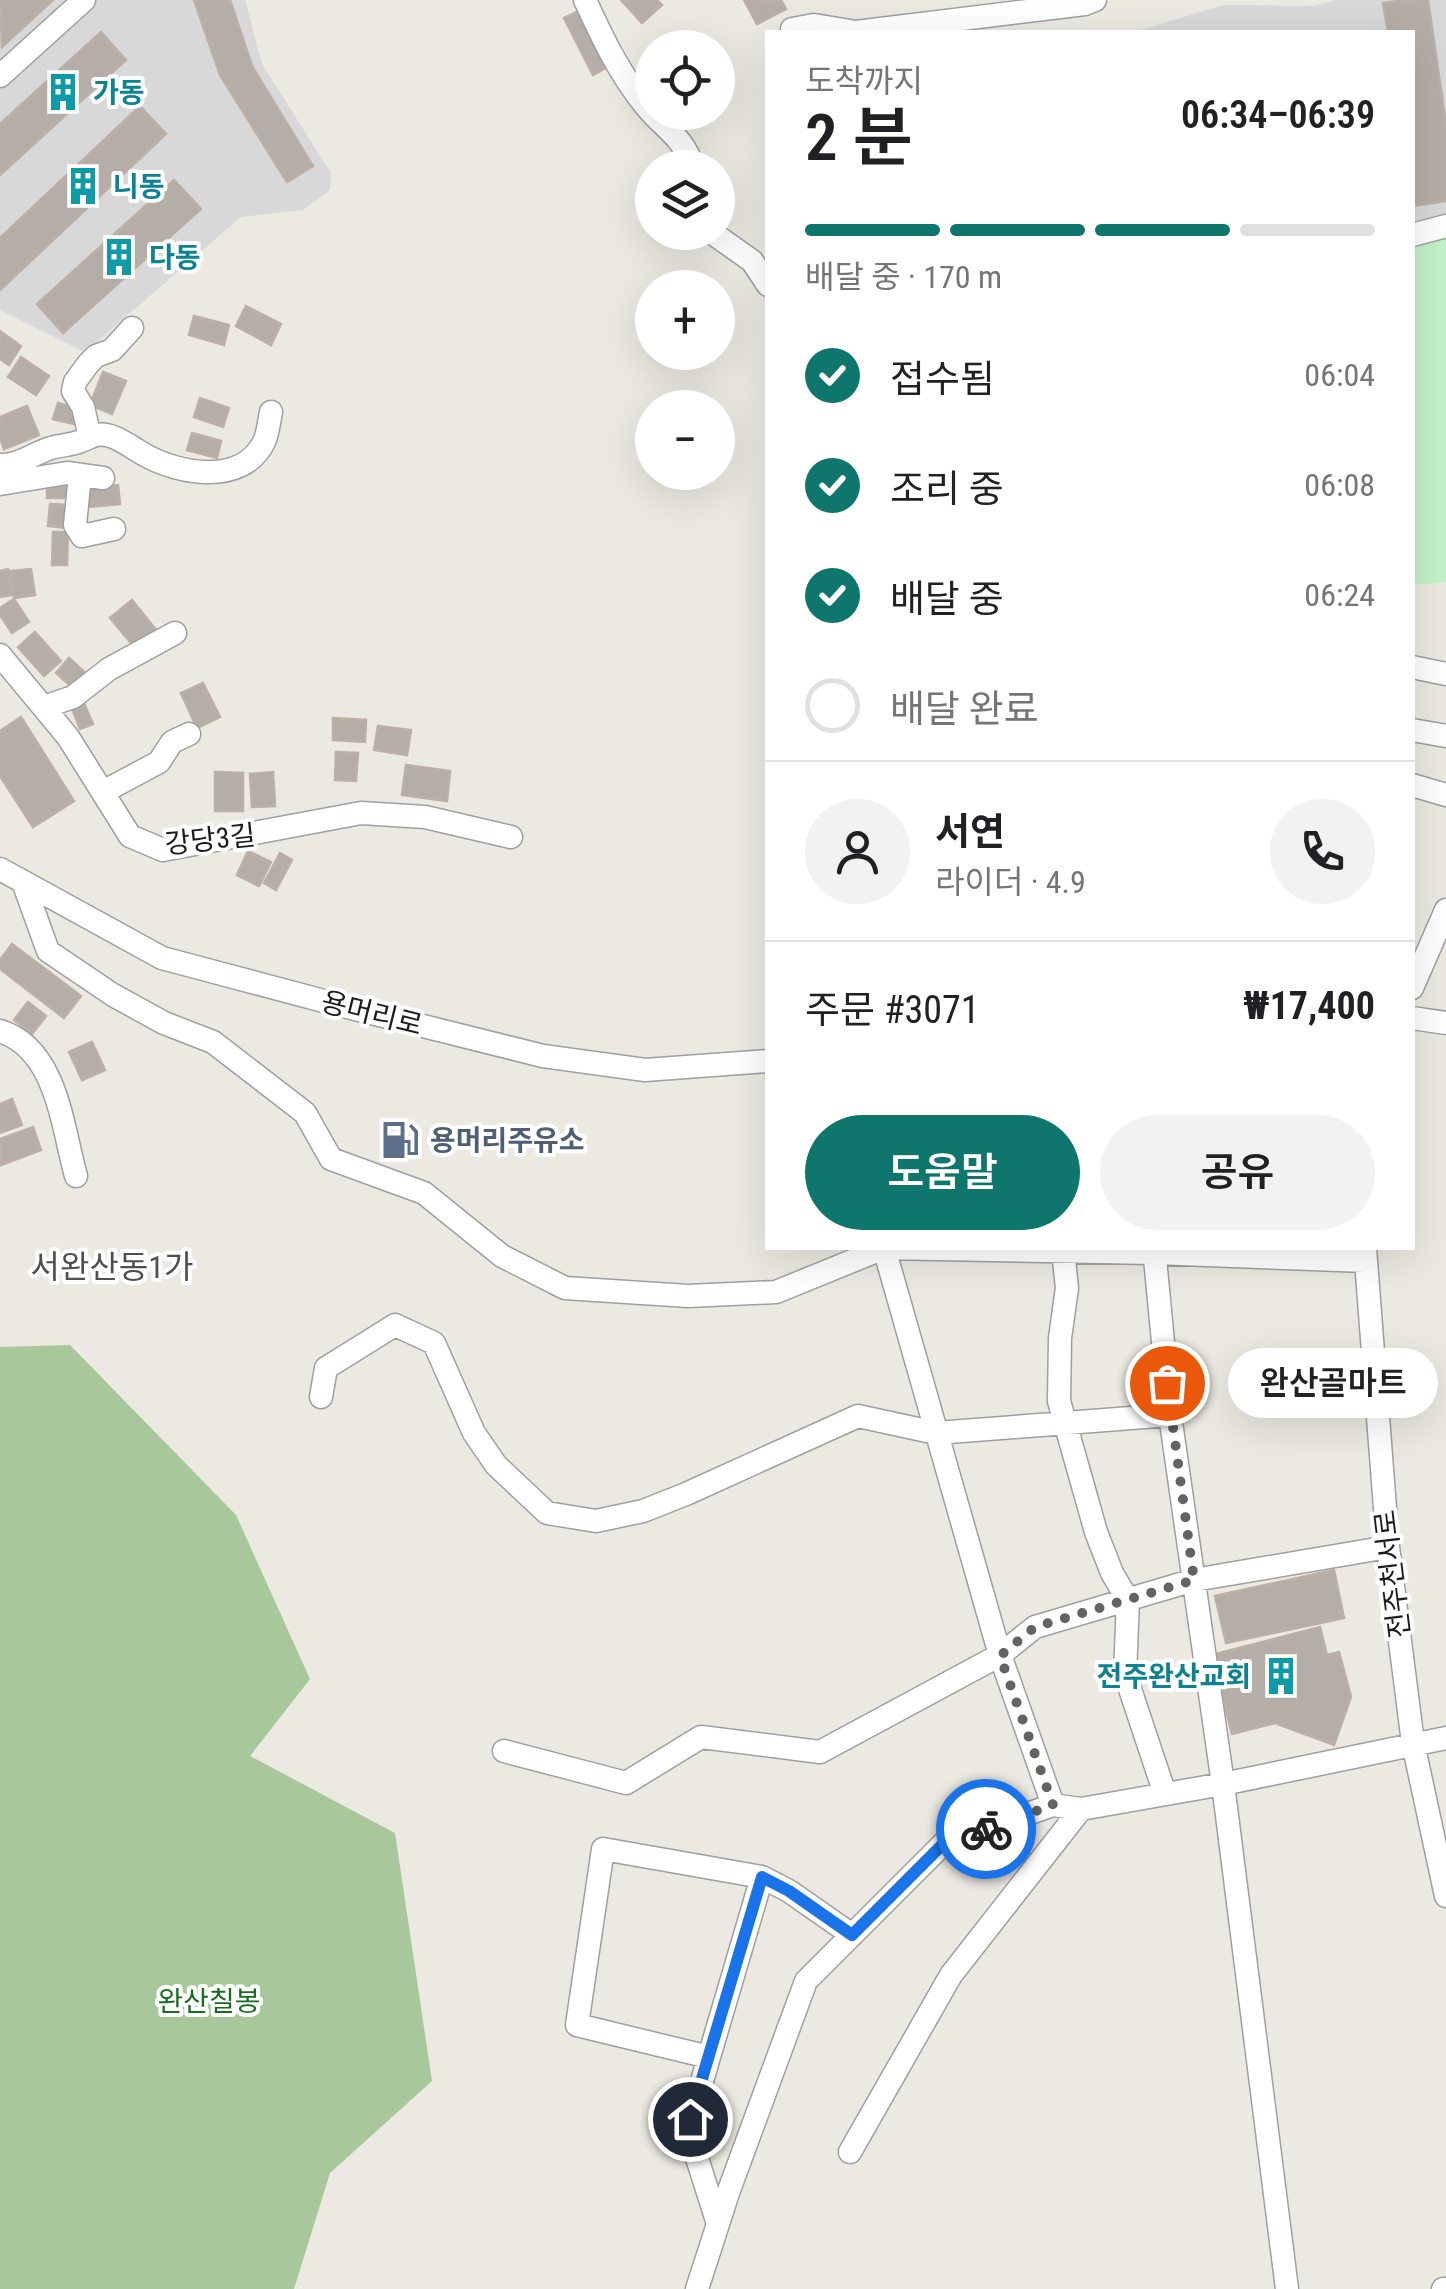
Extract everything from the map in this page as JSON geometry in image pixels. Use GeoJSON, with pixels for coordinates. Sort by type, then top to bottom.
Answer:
{"type":"FeatureCollection","features":[{"type":"Feature","properties":{"kind":"street"},"geometry":{"type":"LineString","coordinates":[[0,76],[84,0]]}},
{"type":"Feature","properties":{"kind":"street"},"geometry":{"type":"LineString","coordinates":[[584,0],[612,58],[646,106],[687,150]]}},
{"type":"Feature","properties":{"kind":"street"},"geometry":{"type":"LineString","coordinates":[[872,30],[1095,0]]}},
{"type":"Feature","properties":{"kind":"street"},"geometry":{"type":"LineString","coordinates":[[792,28],[814,25],[844,30]]}},
{"type":"Feature","properties":{"kind":"street"},"geometry":{"type":"LineString","coordinates":[[1415,233],[1446,226]]}},
{"type":"Feature","properties":{"kind":"street"},"geometry":{"type":"LineString","coordinates":[[735,249],[752,261],[765,280]]}},
{"type":"Feature","properties":{"kind":"street"},"geometry":{"type":"LineString","coordinates":[[90,437],[83,407],[73,391],[75,382],[96,356],[112,350],[132,328]]}},
{"type":"Feature","properties":{"kind":"street"},"geometry":{"type":"LineString","coordinates":[[0,465],[10,466],[96,434],[122,440],[187,472],[209,474],[250,458],[264,442],[271,412]]}},
{"type":"Feature","properties":{"kind":"street"},"geometry":{"type":"LineString","coordinates":[[0,484],[67,474],[92,477],[75,525],[82,536],[114,528]]}},
{"type":"Feature","properties":{"kind":"street"},"geometry":{"type":"LineString","coordinates":[[44,706],[74,697],[109,668],[175,633]]}},
{"type":"Feature","properties":{"kind":"street","name":"강당3길"},"geometry":{"type":"LineString","coordinates":[[0,655],[44,706],[130,836],[162,850],[361,813],[424,818],[511,836]]}},
{"type":"Feature","properties":{"kind":"street"},"geometry":{"type":"LineString","coordinates":[[1415,668],[1446,674]]}},
{"type":"Feature","properties":{"kind":"street"},"geometry":{"type":"LineString","coordinates":[[1415,731],[1446,736]]}},
{"type":"Feature","properties":{"kind":"street"},"geometry":{"type":"LineString","coordinates":[[103,792],[159,762],[172,742],[189,734]]}},
{"type":"Feature","properties":{"kind":"street"},"geometry":{"type":"LineString","coordinates":[[1415,786],[1446,795]]}},
{"type":"Feature","properties":{"kind":"street","name":"용머리로"},"geometry":{"type":"LineString","coordinates":[[0,869],[162,958],[543,1056],[645,1070],[765,1061]]}},
{"type":"Feature","properties":{"kind":"street"},"geometry":{"type":"LineString","coordinates":[[24,882],[48,951],[112,995],[164,1023],[213,1042],[306,1113],[331,1158],[424,1194],[502,1256],[565,1288],[688,1296],[776,1292],[879,1250]]}},
{"type":"Feature","properties":{"kind":"street"},"geometry":{"type":"LineString","coordinates":[[1415,981],[1446,910]]}},
{"type":"Feature","properties":{"kind":"street"},"geometry":{"type":"LineString","coordinates":[[0,1031],[22,1040],[39,1057],[54,1092],[76,1176]]}},
{"type":"Feature","properties":{"kind":"street"},"geometry":{"type":"LineString","coordinates":[[885,1250],[1000,1656],[1053,1805]]}},
{"type":"Feature","properties":{"kind":"street"},"geometry":{"type":"LineString","coordinates":[[1003,1250],[1365,1254]]}},
{"type":"Feature","properties":{"kind":"street"},"geometry":{"type":"LineString","coordinates":[[1154,1250],[1170,1416],[1223,1784],[1287,2289]]}},
{"type":"Feature","properties":{"kind":"street"},"geometry":{"type":"LineString","coordinates":[[1063,1251],[1066,1288],[1059,1402],[1096,1532],[1128,1600],[1125,1674],[1166,1794]]}},
{"type":"Feature","properties":{"kind":"street","name":"전주천서로"},"geometry":{"type":"LineString","coordinates":[[1365,1254],[1388,1547],[1414,1743],[1446,1896]]}},
{"type":"Feature","properties":{"kind":"street"},"geometry":{"type":"LineString","coordinates":[[321,1397],[326,1368],[395,1326],[408,1331],[434,1343],[474,1433],[496,1465],[548,1512],[596,1521],[642,1511],[686,1494],[858,1416],[936,1433],[1170,1416]]}},
{"type":"Feature","properties":{"kind":"street"},"geometry":{"type":"LineString","coordinates":[[504,1751],[626,1782],[701,1736],[820,1752],[1000,1656],[1035,1627],[1194,1580],[1388,1547]]}},
{"type":"Feature","properties":{"kind":"street"},"geometry":{"type":"LineString","coordinates":[[697,2289],[806,1981],[943,1844],[1053,1805],[1080,1809],[1446,1738]]}},
{"type":"Feature","properties":{"kind":"street"},"geometry":{"type":"LineString","coordinates":[[850,2152],[951,1975],[1080,1809]]}},
{"type":"Feature","properties":{"kind":"street"},"geometry":{"type":"LineString","coordinates":[[710,2057],[577,2025],[602,1849],[762,1877],[852,1935]]}},
{"type":"Feature","properties":{"kind":"street"},"geometry":{"type":"LineString","coordinates":[[718,2224],[696,2154],[690,2119],[762,1877]]}},
{"type":"Feature","properties":{"kind":"shaded area"},"geometry":{"type":"Polygon","coordinates":[[[0,0],[245,0],[262,64],[331,173],[330,190],[303,210],[241,217],[85,352],[0,310],[0,0]]]}},
{"type":"Feature","properties":{"kind":"shaded area"},"geometry":{"type":"Polygon","coordinates":[[[1336,0],[1446,0],[1446,226],[1415,234],[1415,30],[1141,30],[1224,5],[1315,6],[1336,0]]]}},
{"type":"Feature","properties":{"kind":"green space"},"geometry":{"type":"Polygon","coordinates":[[[1446,237],[1446,582],[1415,585],[1415,246],[1446,237]]]}},
{"type":"Feature","properties":{"kind":"green space","name":"완산칠봉"},"geometry":{"type":"Polygon","coordinates":[[[70,1345],[236,1515],[310,1679],[250,1756],[395,1833],[432,2081],[330,2173],[294,2289],[0,2289],[0,1347],[70,1345]]]}},
{"type":"Feature","properties":{"kind":"building"},"geometry":{"type":"Polygon","coordinates":[[[0,0],[53,0],[2,47],[0,0]]]}},
{"type":"Feature","properties":{"kind":"building"},"geometry":{"type":"Polygon","coordinates":[[[194,0],[230,0],[252,66],[313,166],[287,182],[220,75],[194,0]]]}},
{"type":"Feature","properties":{"kind":"building"},"geometry":{"type":"Polygon","coordinates":[[[621,0],[657,0],[662,5],[642,23],[621,0]]]}},
{"type":"Feature","properties":{"kind":"building"},"geometry":{"type":"Polygon","coordinates":[[[744,0],[781,0],[786,9],[757,24],[744,0]]]}},
{"type":"Feature","properties":{"kind":"building"},"geometry":{"type":"Polygon","coordinates":[[[1428,0],[1446,125],[1446,201],[1415,206],[1415,30],[1388,30],[1383,3],[1428,0]]]}},
{"type":"Feature","properties":{"kind":"building"},"geometry":{"type":"Polygon","coordinates":[[[581,10],[609,66],[593,75],[564,18],[581,10]]]}},
{"type":"Feature","properties":{"kind":"building","name":"가동"},"geometry":{"type":"Polygon","coordinates":[[[101,32],[126,60],[0,175],[0,124],[101,32]]]}},
{"type":"Feature","properties":{"kind":"building","name":"니동"},"geometry":{"type":"Polygon","coordinates":[[[140,106],[166,134],[0,290],[0,238],[140,106]]]}},
{"type":"Feature","properties":{"kind":"building","name":"다동"},"geometry":{"type":"Polygon","coordinates":[[[174,180],[201,209],[63,333],[37,304],[174,180]]]}},
{"type":"Feature","properties":{"kind":"building"},"geometry":{"type":"Polygon","coordinates":[[[246,306],[281,324],[271,345],[236,326],[246,306]]]}},
{"type":"Feature","properties":{"kind":"building"},"geometry":{"type":"Polygon","coordinates":[[[194,316],[229,325],[224,345],[189,335],[194,316]]]}},
{"type":"Feature","properties":{"kind":"building"},"geometry":{"type":"Polygon","coordinates":[[[0,331],[21,346],[9,365],[0,359],[0,331]]]}},
{"type":"Feature","properties":{"kind":"building"},"geometry":{"type":"Polygon","coordinates":[[[21,357],[49,376],[36,395],[8,377],[21,357]]]}},
{"type":"Feature","properties":{"kind":"building"},"geometry":{"type":"Polygon","coordinates":[[[103,372],[126,381],[112,414],[90,405],[103,372]]]}},
{"type":"Feature","properties":{"kind":"building"},"geometry":{"type":"Polygon","coordinates":[[[200,398],[229,408],[223,427],[194,417],[200,398]]]}},
{"type":"Feature","properties":{"kind":"building"},"geometry":{"type":"Polygon","coordinates":[[[58,403],[78,409],[74,424],[53,419],[58,403]]]}},
{"type":"Feature","properties":{"kind":"building"},"geometry":{"type":"Polygon","coordinates":[[[27,406],[39,435],[4,449],[0,417],[27,406]]]}},
{"type":"Feature","properties":{"kind":"building"},"geometry":{"type":"Polygon","coordinates":[[[192,433],[221,441],[217,458],[187,450],[192,433]]]}},
{"type":"Feature","properties":{"kind":"building"},"geometry":{"type":"Polygon","coordinates":[[[47,483],[71,484],[71,498],[47,498],[47,483]]]}},
{"type":"Feature","properties":{"kind":"building"},"geometry":{"type":"Polygon","coordinates":[[[118,485],[120,504],[88,507],[85,488],[118,485]]]}},
{"type":"Feature","properties":{"kind":"building"},"geometry":{"type":"Polygon","coordinates":[[[50,504],[69,505],[67,528],[48,526],[50,504]]]}},
{"type":"Feature","properties":{"kind":"building"},"geometry":{"type":"Polygon","coordinates":[[[53,532],[68,532],[67,565],[52,565],[53,532]]]}},
{"type":"Feature","properties":{"kind":"building"},"geometry":{"type":"Polygon","coordinates":[[[8,569],[12,595],[0,597],[0,571],[8,569]]]}},
{"type":"Feature","properties":{"kind":"building"},"geometry":{"type":"Polygon","coordinates":[[[31,569],[35,595],[14,598],[10,571],[31,569]]]}},
{"type":"Feature","properties":{"kind":"building"},"geometry":{"type":"Polygon","coordinates":[[[14,599],[29,622],[12,633],[0,615],[0,608],[14,599]]]}},
{"type":"Feature","properties":{"kind":"building"},"geometry":{"type":"Polygon","coordinates":[[[132,600],[157,631],[136,649],[110,618],[132,600]]]}},
{"type":"Feature","properties":{"kind":"building"},"geometry":{"type":"Polygon","coordinates":[[[35,632],[61,661],[44,676],[18,647],[35,632]]]}},
{"type":"Feature","properties":{"kind":"building"},"geometry":{"type":"Polygon","coordinates":[[[69,658],[89,676],[76,691],[56,673],[69,658]]]}},
{"type":"Feature","properties":{"kind":"building"},"geometry":{"type":"Polygon","coordinates":[[[203,683],[220,717],[197,728],[181,693],[203,683]]]}},
{"type":"Feature","properties":{"kind":"building"},"geometry":{"type":"Polygon","coordinates":[[[83,701],[93,724],[80,729],[71,706],[83,701]]]}},
{"type":"Feature","properties":{"kind":"building"},"geometry":{"type":"Polygon","coordinates":[[[21,717],[74,801],[33,827],[0,776],[0,731],[21,717]]]}},
{"type":"Feature","properties":{"kind":"building"},"geometry":{"type":"Polygon","coordinates":[[[333,718],[366,720],[365,742],[333,740],[333,718]]]}},
{"type":"Feature","properties":{"kind":"building"},"geometry":{"type":"Polygon","coordinates":[[[378,726],[411,730],[407,755],[374,750],[378,726]]]}},
{"type":"Feature","properties":{"kind":"building"},"geometry":{"type":"Polygon","coordinates":[[[336,752],[358,753],[356,781],[335,780],[336,752]]]}},
{"type":"Feature","properties":{"kind":"building"},"geometry":{"type":"Polygon","coordinates":[[[406,765],[450,771],[447,801],[402,795],[406,765]]]}},
{"type":"Feature","properties":{"kind":"building"},"geometry":{"type":"Polygon","coordinates":[[[215,772],[243,773],[243,811],[215,811],[215,772]]]}},
{"type":"Feature","properties":{"kind":"building"},"geometry":{"type":"Polygon","coordinates":[[[273,772],[275,806],[252,807],[250,774],[273,772]]]}},
{"type":"Feature","properties":{"kind":"building"},"geometry":{"type":"Polygon","coordinates":[[[248,851],[271,862],[259,886],[237,875],[248,851]]]}},
{"type":"Feature","properties":{"kind":"building"},"geometry":{"type":"Polygon","coordinates":[[[280,853],[292,860],[276,890],[264,883],[280,853]]]}},
{"type":"Feature","properties":{"kind":"building"},"geometry":{"type":"Polygon","coordinates":[[[12,944],[81,996],[64,1018],[0,969],[0,960],[12,944]]]}},
{"type":"Feature","properties":{"kind":"building"},"geometry":{"type":"Polygon","coordinates":[[[28,1002],[46,1016],[32,1034],[14,1020],[28,1002]]]}},
{"type":"Feature","properties":{"kind":"building"},"geometry":{"type":"Polygon","coordinates":[[[92,1042],[105,1070],[82,1080],[69,1052],[92,1042]]]}},
{"type":"Feature","properties":{"kind":"building"},"geometry":{"type":"Polygon","coordinates":[[[12,1099],[22,1125],[0,1133],[0,1104],[12,1099]]]}},
{"type":"Feature","properties":{"kind":"building"},"geometry":{"type":"Polygon","coordinates":[[[33,1127],[41,1150],[1,1165],[0,1139],[33,1127]]]}},
{"type":"Feature","properties":{"kind":"building"},"geometry":{"type":"Polygon","coordinates":[[[1334,1570],[1344,1618],[1226,1643],[1215,1596],[1334,1570]]]}},
{"type":"Feature","properties":{"kind":"building","name":"전주완산교회"},"geometry":{"type":"Polygon","coordinates":[[[1320,1627],[1327,1655],[1339,1652],[1351,1697],[1334,1745],[1275,1723],[1232,1734],[1212,1655],[1320,1627]]]}},
{"type":"Feature","properties":{"kind":"way so far"},"geometry":{"type":"LineString","coordinates":[[986,1829],[1053,1805],[1000,1656],[1035,1627],[1194,1580],[1167,1383]]}},
{"type":"Feature","properties":{"kind":"place","name":"가동"},"geometry":{"type":"Point","coordinates":[63,92]}},
{"type":"Feature","properties":{"kind":"place","name":"니동"},"geometry":{"type":"Point","coordinates":[83,186]}},
{"type":"Feature","properties":{"kind":"place","name":"다동"},"geometry":{"type":"Point","coordinates":[119,257]}},
{"type":"Feature","properties":{"kind":"place","name":"용머리주유소"},"geometry":{"type":"Point","coordinates":[400,1140]}},
{"type":"Feature","properties":{"kind":"place","name":"완산골마트"},"geometry":{"type":"Point","coordinates":[1167,1383]}},
{"type":"Feature","properties":{"kind":"place","name":"전주완산교회"},"geometry":{"type":"Point","coordinates":[1281,1676]}},
{"type":"Feature","properties":{"kind":"district","name":"서완산동1가"},"geometry":{"type":"Point","coordinates":[112,1267]}},
{"type":"Feature","properties":{"kind":"route"},"geometry":{"type":"LineString","coordinates":[[690,2119],[762,1877],[852,1935],[943,1844],[986,1829]]}}]}
